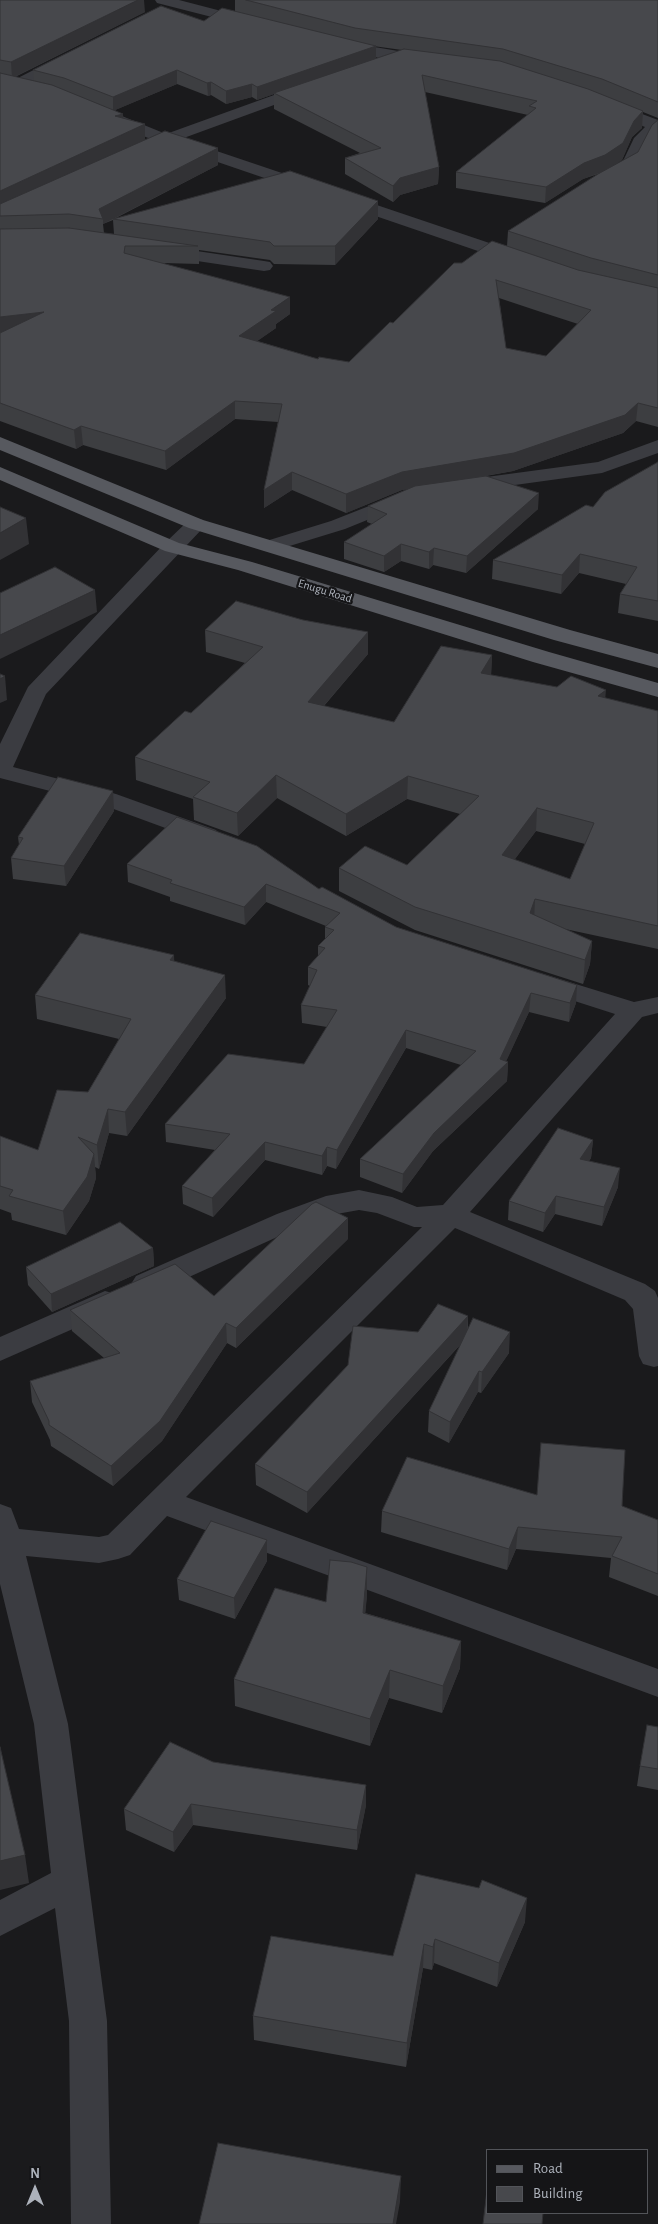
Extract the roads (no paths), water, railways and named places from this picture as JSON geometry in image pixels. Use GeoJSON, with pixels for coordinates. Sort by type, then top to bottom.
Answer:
{"type":"FeatureCollection","features":[{"type":"Feature","properties":{"kind":"main road"},"geometry":{"type":"LineString","coordinates":[[0,443],[196,524],[552,632],[658,661]]}},
{"type":"Feature","properties":{"kind":"main road","name":"Enugu Road"},"geometry":{"type":"LineString","coordinates":[[0,472],[172,547],[245,566],[541,657],[658,690]]}},
{"type":"Feature","properties":{"kind":"street"},"geometry":{"type":"LineString","coordinates":[[172,4],[263,26]]}},
{"type":"Feature","properties":{"kind":"street"},"geometry":{"type":"LineString","coordinates":[[327,42],[403,58],[441,62]]}},
{"type":"Feature","properties":{"kind":"street"},"geometry":{"type":"LineString","coordinates":[[8,83],[83,50]]}},
{"type":"Feature","properties":{"kind":"street"},"geometry":{"type":"LineString","coordinates":[[366,69],[403,58]]}},
{"type":"Feature","properties":{"kind":"street"},"geometry":{"type":"LineString","coordinates":[[8,83],[42,92]]}},
{"type":"Feature","properties":{"kind":"street"},"geometry":{"type":"LineString","coordinates":[[148,146],[321,84]]}},
{"type":"Feature","properties":{"kind":"street"},"geometry":{"type":"LineString","coordinates":[[590,185],[611,176],[630,164],[642,138],[657,125],[594,100]]}},
{"type":"Feature","properties":{"kind":"street"},"geometry":{"type":"LineString","coordinates":[[94,110],[165,139],[536,265]]}},
{"type":"Feature","properties":{"kind":"street"},"geometry":{"type":"LineString","coordinates":[[489,249],[505,240]]}},
{"type":"Feature","properties":{"kind":"street"},"geometry":{"type":"LineString","coordinates":[[147,249],[264,266]]}},
{"type":"Feature","properties":{"kind":"street"},"geometry":{"type":"LineString","coordinates":[[444,490],[602,467],[658,446]]}},
{"type":"Feature","properties":{"kind":"street"},"geometry":{"type":"LineString","coordinates":[[270,546],[338,525],[418,494]]}},
{"type":"Feature","properties":{"kind":"street"},"geometry":{"type":"LineString","coordinates":[[196,524],[172,547],[36,692],[0,770],[108,799],[230,843]]}},
{"type":"Feature","properties":{"kind":"street"},"geometry":{"type":"LineString","coordinates":[[91,2224],[88,2021],[51,1724],[2,1533],[100,1550],[118,1546],[451,1215],[646,1008],[519,975]]}},
{"type":"Feature","properties":{"kind":"street"},"geometry":{"type":"LineString","coordinates":[[0,1350],[287,1220],[326,1206],[359,1200],[382,1204],[414,1217],[451,1215],[635,1292],[644,1299],[648,1309],[654,1356]]}},
{"type":"Feature","properties":{"kind":"street"},"geometry":{"type":"LineString","coordinates":[[162,1501],[658,1683]]}},
{"type":"Feature","properties":{"kind":"street"},"geometry":{"type":"LineString","coordinates":[[0,1919],[70,1882]]}}]}
